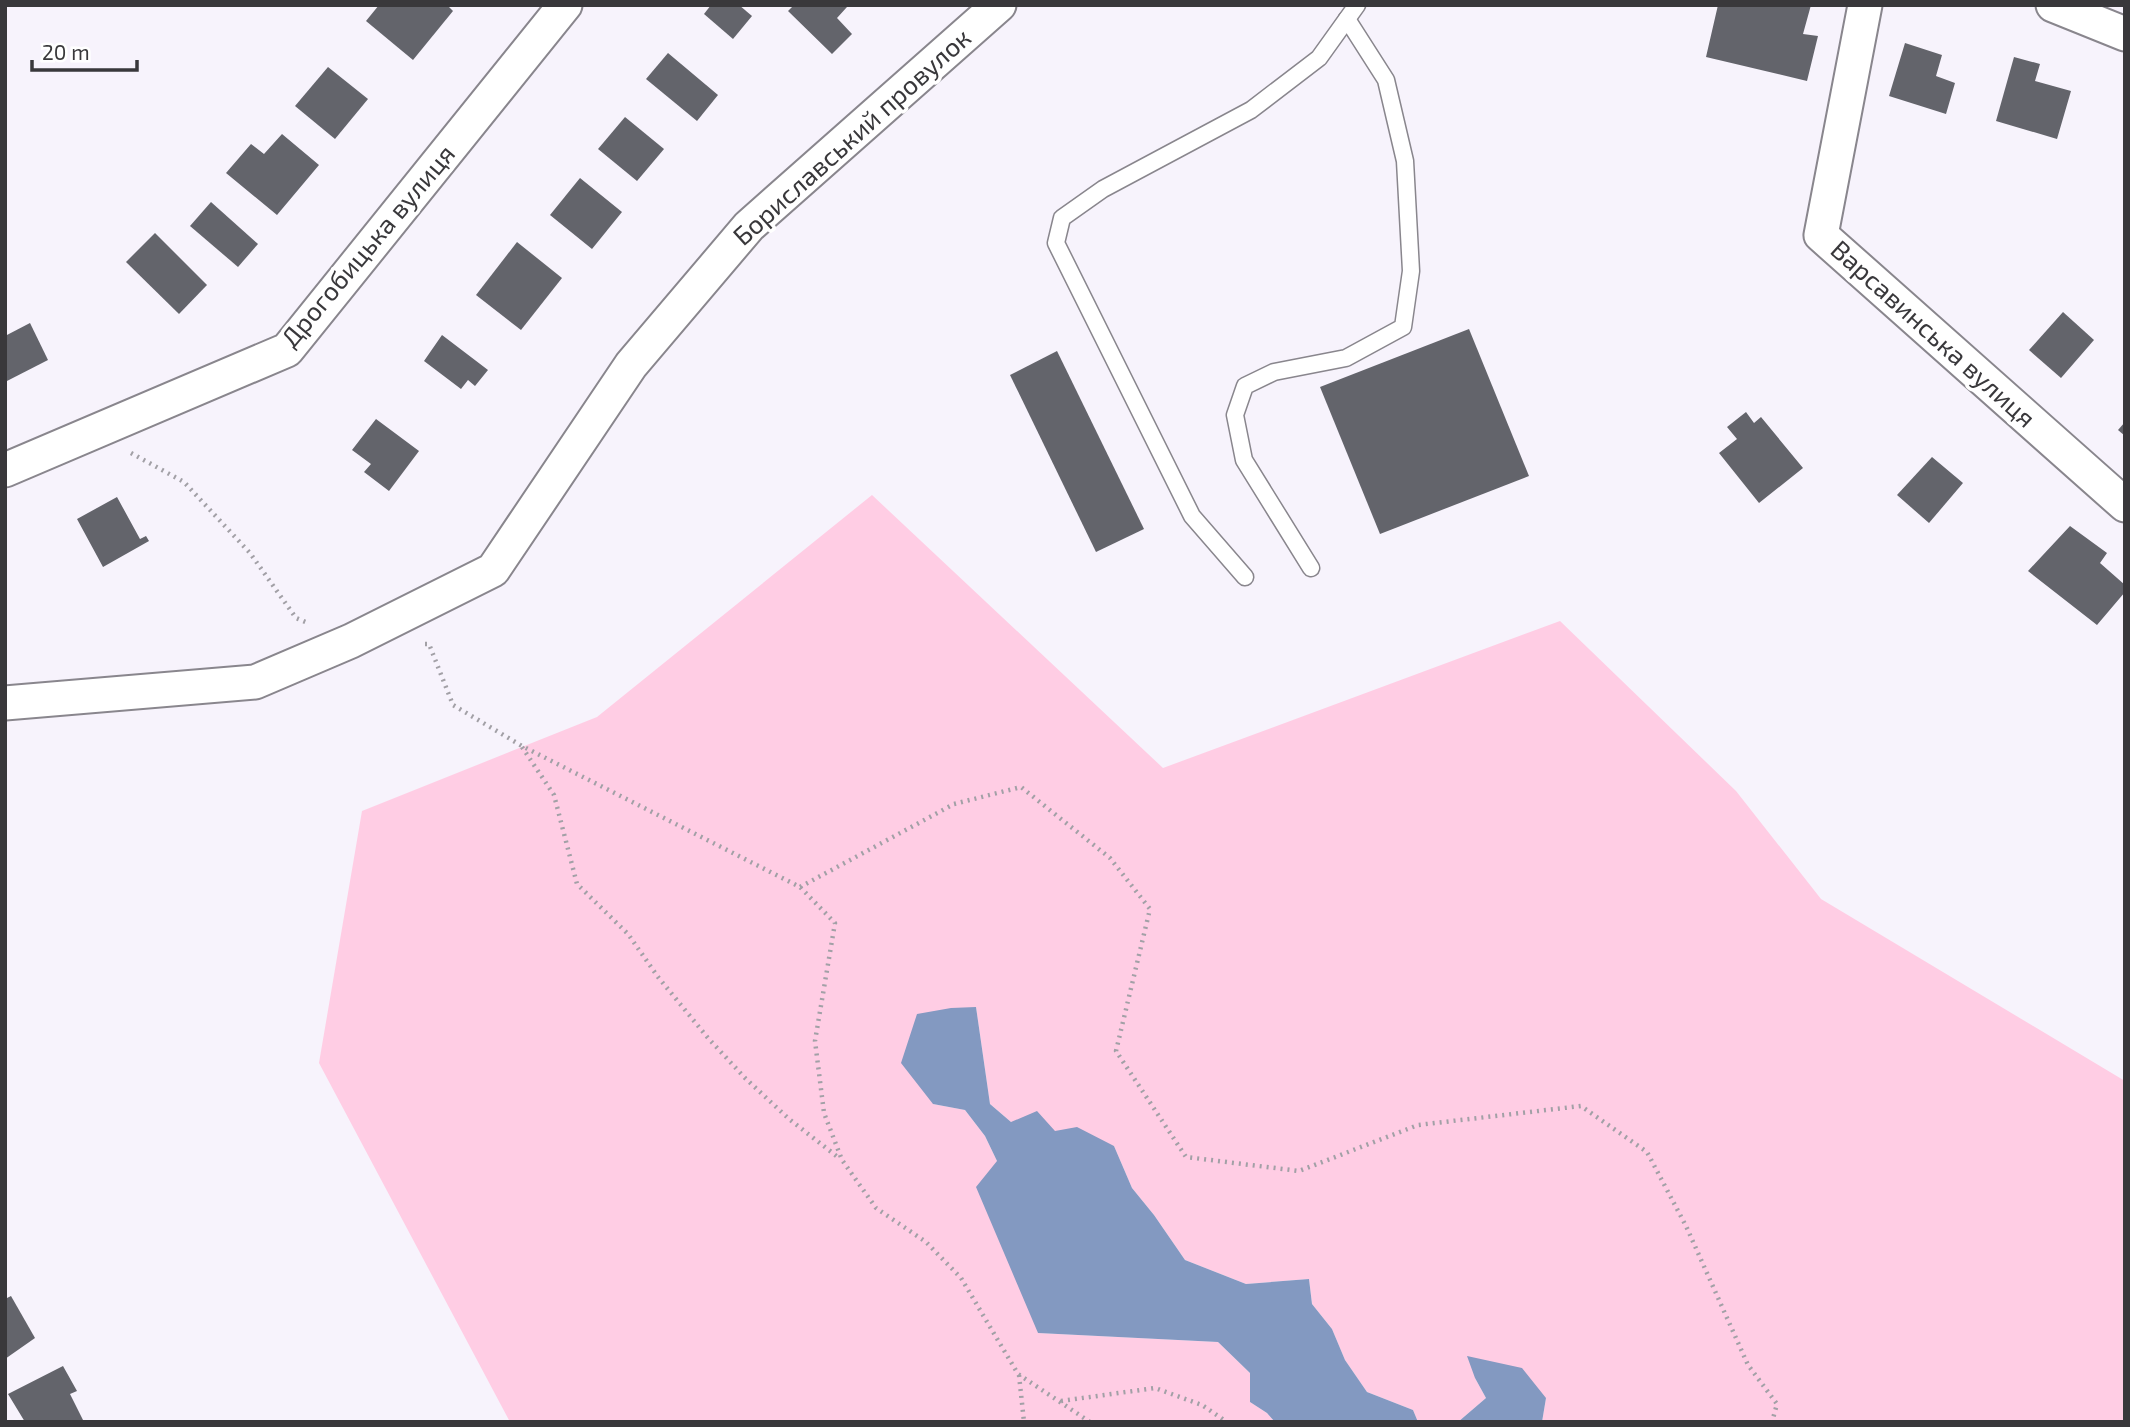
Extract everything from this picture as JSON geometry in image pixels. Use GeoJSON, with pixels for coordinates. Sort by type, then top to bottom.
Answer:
{"type":"FeatureCollection","features":[{"type":"Feature","properties":{"kind":"street","name":"Дрогобицька вулиця"},"geometry":{"type":"LineString","coordinates":[[5,470],[287,349],[565,5]]}},
{"type":"Feature","properties":{"kind":"street","name":"Бориславський провулок"},"geometry":{"type":"LineString","coordinates":[[5,703],[255,682],[351,641],[493,570],[631,365],[750,226],[999,5]]}},
{"type":"Feature","properties":{"kind":"street","name":"Варсавинська вулиця"},"geometry":{"type":"LineString","coordinates":[[1865,5],[1821,235],[2125,505]]}},
{"type":"Feature","properties":{"kind":"street"},"geometry":{"type":"LineString","coordinates":[[2053,5],[2125,34]]}},
{"type":"Feature","properties":{"kind":"lane"},"geometry":{"type":"LineString","coordinates":[[1245,577],[1192,516],[1056,243],[1062,218],[1103,188],[1251,110],[1319,58],[1357,5]]}},
{"type":"Feature","properties":{"kind":"lane"},"geometry":{"type":"LineString","coordinates":[[1311,568],[1244,460],[1235,415],[1245,386],[1274,372],[1346,358],[1403,327],[1411,271],[1405,161],[1386,80],[1347,19]]}},
{"type":"Feature","properties":{"kind":"path"},"geometry":{"type":"LineString","coordinates":[[130,452],[184,482],[250,553],[296,618],[351,641]]}},
{"type":"Feature","properties":{"kind":"path"},"geometry":{"type":"LineString","coordinates":[[416,643],[429,644],[453,705],[522,746],[800,887],[835,923],[816,1041],[824,1113],[842,1160],[876,1208],[926,1242],[961,1278],[1018,1374],[1024,1422]]}},
{"type":"Feature","properties":{"kind":"path"},"geometry":{"type":"LineString","coordinates":[[522,746],[554,795],[577,884],[628,934],[658,977],[745,1078],[789,1119],[842,1160]]}},
{"type":"Feature","properties":{"kind":"path"},"geometry":{"type":"LineString","coordinates":[[800,887],[954,804],[1021,787],[1110,858],[1150,909],[1116,1051],[1186,1157],[1298,1171],[1418,1125],[1581,1107],[1647,1152],[1686,1226],[1748,1365],[1777,1404],[1772,1422]]}},
{"type":"Feature","properties":{"kind":"path"},"geometry":{"type":"LineString","coordinates":[[1018,1374],[1090,1422]]}},
{"type":"Feature","properties":{"kind":"path"},"geometry":{"type":"LineString","coordinates":[[1060,1401],[1154,1388],[1202,1405],[1227,1422]]}},
{"type":"Feature","properties":{"kind":"shaded area"},"geometry":{"type":"Polygon","coordinates":[[[872,495],[1163,768],[1560,621],[1736,791],[1821,899],[2125,1081],[2125,1422],[1542,1422],[1546,1398],[1475,1378],[1486,1398],[1458,1422],[1418,1422],[1413,1410],[1367,1392],[1345,1360],[1332,1329],[1312,1304],[1309,1279],[1246,1284],[1185,1260],[1132,1188],[1114,1146],[1011,1122],[990,1104],[976,1007],[933,1104],[965,1110],[985,1136],[997,1161],[1038,1333],[1218,1342],[1250,1373],[1250,1402],[1275,1422],[510,1422],[319,1063],[362,811],[597,717],[872,495]]]}},
{"type":"Feature","properties":{"kind":"water"},"geometry":{"type":"Polygon","coordinates":[[[976,1007],[990,1104],[1011,1122],[1037,1111],[1055,1131],[1077,1127],[1114,1146],[1132,1188],[1185,1260],[1246,1284],[1309,1279],[1312,1304],[1332,1329],[1345,1360],[1367,1392],[1413,1410],[1418,1422],[1275,1422],[1250,1402],[1250,1373],[1218,1342],[1038,1333],[976,1187],[997,1161],[985,1136],[965,1110],[933,1104],[901,1063],[917,1014],[976,1007]]]}},
{"type":"Feature","properties":{"kind":"water"},"geometry":{"type":"Polygon","coordinates":[[[1467,1356],[1522,1368],[1546,1398],[1542,1422],[1458,1422],[1486,1398],[1467,1356]]]}},
{"type":"Feature","properties":{"kind":"building"},"geometry":{"type":"Polygon","coordinates":[[[379,5],[447,5],[453,11],[413,60],[366,21],[379,5]]]}},
{"type":"Feature","properties":{"kind":"building"},"geometry":{"type":"Polygon","coordinates":[[[711,5],[739,5],[752,16],[733,39],[704,14],[711,5]]]}},
{"type":"Feature","properties":{"kind":"building"},"geometry":{"type":"Polygon","coordinates":[[[794,5],[845,5],[847,7],[837,18],[852,34],[832,54],[788,11],[794,5]]]}},
{"type":"Feature","properties":{"kind":"building"},"geometry":{"type":"Polygon","coordinates":[[[1718,5],[1811,5],[1803,34],[1818,36],[1807,81],[1706,57],[1718,5]]]}},
{"type":"Feature","properties":{"kind":"building"},"geometry":{"type":"Polygon","coordinates":[[[1905,43],[1942,55],[1936,76],[1955,83],[1946,114],[1889,96],[1905,43]]]}},
{"type":"Feature","properties":{"kind":"building"},"geometry":{"type":"Polygon","coordinates":[[[668,53],[718,95],[697,121],[646,79],[668,53]]]}},
{"type":"Feature","properties":{"kind":"building"},"geometry":{"type":"Polygon","coordinates":[[[2014,57],[2040,64],[2035,81],[2071,91],[2057,139],[1996,121],[2014,57]]]}},
{"type":"Feature","properties":{"kind":"building"},"geometry":{"type":"Polygon","coordinates":[[[328,67],[368,99],[335,139],[295,106],[328,67]]]}},
{"type":"Feature","properties":{"kind":"building"},"geometry":{"type":"Polygon","coordinates":[[[625,117],[664,149],[637,181],[598,149],[625,117]]]}},
{"type":"Feature","properties":{"kind":"building"},"geometry":{"type":"Polygon","coordinates":[[[282,134],[319,165],[277,215],[226,173],[251,144],[264,154],[282,134]]]}},
{"type":"Feature","properties":{"kind":"building"},"geometry":{"type":"Polygon","coordinates":[[[580,178],[622,212],[592,249],[550,215],[580,178]]]}},
{"type":"Feature","properties":{"kind":"building"},"geometry":{"type":"Polygon","coordinates":[[[211,202],[258,244],[238,267],[190,226],[211,202]]]}},
{"type":"Feature","properties":{"kind":"building"},"geometry":{"type":"Polygon","coordinates":[[[155,233],[207,285],[179,314],[126,262],[155,233]]]}},
{"type":"Feature","properties":{"kind":"building"},"geometry":{"type":"Polygon","coordinates":[[[517,242],[562,278],[521,330],[476,295],[517,242]]]}},
{"type":"Feature","properties":{"kind":"building"},"geometry":{"type":"Polygon","coordinates":[[[2063,312],[2094,340],[2061,378],[2029,350],[2063,312]]]}},
{"type":"Feature","properties":{"kind":"building"},"geometry":{"type":"Polygon","coordinates":[[[30,323],[48,360],[5,382],[5,336],[30,323]]]}},
{"type":"Feature","properties":{"kind":"building"},"geometry":{"type":"Polygon","coordinates":[[[1469,329],[1529,476],[1380,534],[1320,387],[1469,329]]]}},
{"type":"Feature","properties":{"kind":"building"},"geometry":{"type":"Polygon","coordinates":[[[442,335],[488,370],[475,386],[468,380],[461,389],[424,361],[442,335]]]}},
{"type":"Feature","properties":{"kind":"building"},"geometry":{"type":"Polygon","coordinates":[[[1057,351],[1144,529],[1096,552],[1010,375],[1057,351]]]}},
{"type":"Feature","properties":{"kind":"building"},"geometry":{"type":"Polygon","coordinates":[[[1746,412],[1754,423],[1761,417],[1803,468],[1759,503],[1719,453],[1737,439],[1727,427],[1746,412]]]}},
{"type":"Feature","properties":{"kind":"building"},"geometry":{"type":"Polygon","coordinates":[[[376,419],[419,451],[389,491],[364,472],[371,464],[352,450],[376,419]]]}},
{"type":"Feature","properties":{"kind":"building"},"geometry":{"type":"Polygon","coordinates":[[[2125,422],[2125,436],[2118,430],[2125,422]]]}},
{"type":"Feature","properties":{"kind":"building"},"geometry":{"type":"Polygon","coordinates":[[[1932,457],[1963,483],[1929,523],[1897,495],[1932,457]]]}},
{"type":"Feature","properties":{"kind":"building"},"geometry":{"type":"Polygon","coordinates":[[[117,497],[140,539],[146,536],[149,541],[103,567],[77,519],[117,497]]]}},
{"type":"Feature","properties":{"kind":"building"},"geometry":{"type":"Polygon","coordinates":[[[2070,526],[2107,553],[2100,563],[2125,585],[2125,592],[2097,625],[2028,571],[2070,526]]]}},
{"type":"Feature","properties":{"kind":"building"},"geometry":{"type":"Polygon","coordinates":[[[11,1296],[35,1338],[5,1359],[5,1299],[11,1296]]]}},
{"type":"Feature","properties":{"kind":"building"},"geometry":{"type":"Polygon","coordinates":[[[63,1366],[77,1391],[70,1394],[84,1422],[25,1422],[8,1394],[63,1366]]]}}]}
